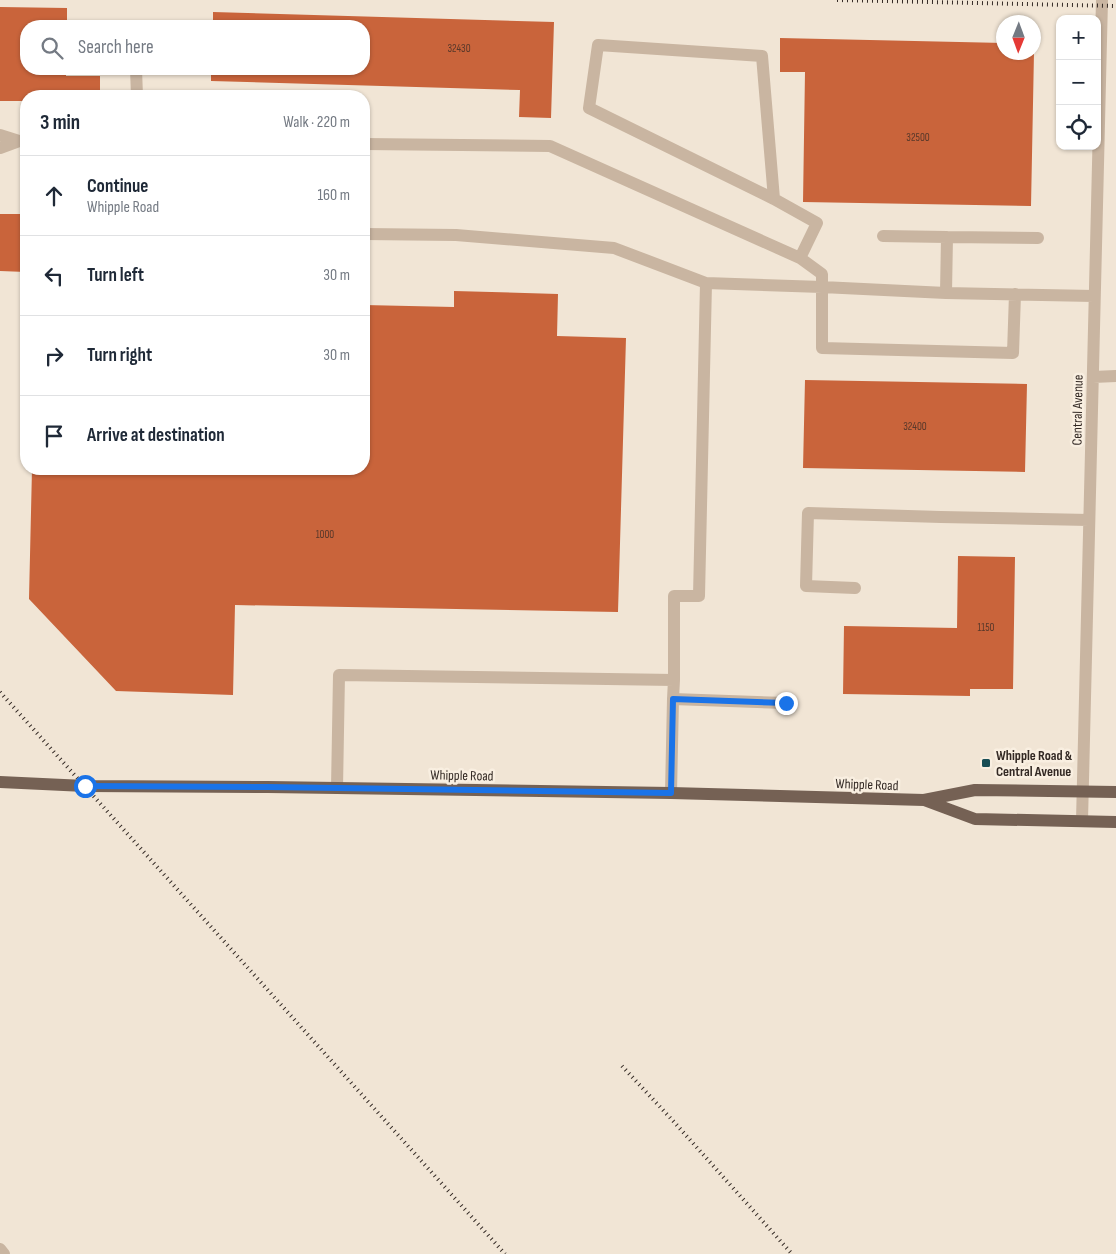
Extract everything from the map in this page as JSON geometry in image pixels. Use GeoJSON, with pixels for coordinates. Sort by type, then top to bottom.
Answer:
{"type":"FeatureCollection","features":[{"type":"Feature","properties":{"kind":"main road","name":"Whipple Road"},"geometry":{"type":"LineString","coordinates":[[0,782],[85,786],[671,793],[924,800],[975,790],[1116,792]]}},
{"type":"Feature","properties":{"kind":"main road","name":"Whipple Road"},"geometry":{"type":"LineString","coordinates":[[924,800],[975,819],[1116,822]]}},
{"type":"Feature","properties":{"kind":"street","name":"Central Avenue"},"geometry":{"type":"LineString","coordinates":[[1082,821],[1102,0]]}},
{"type":"Feature","properties":{"kind":"street"},"geometry":{"type":"LineString","coordinates":[[774,198],[762,56],[598,45],[589,108],[774,198],[817,223],[800,258]]}},
{"type":"Feature","properties":{"kind":"street"},"geometry":{"type":"LineString","coordinates":[[136,75],[137,90]]}},
{"type":"Feature","properties":{"kind":"street"},"geometry":{"type":"LineString","coordinates":[[0,135],[20,140]]}},
{"type":"Feature","properties":{"kind":"street"},"geometry":{"type":"LineString","coordinates":[[0,148],[20,142]]}},
{"type":"Feature","properties":{"kind":"street"},"geometry":{"type":"LineString","coordinates":[[370,144],[550,146],[800,258],[822,274],[822,348],[1013,354],[1015,294]]}},
{"type":"Feature","properties":{"kind":"street"},"geometry":{"type":"LineString","coordinates":[[370,234],[456,235],[614,248],[706,283],[946,293],[1094,296]]}},
{"type":"Feature","properties":{"kind":"street"},"geometry":{"type":"LineString","coordinates":[[883,236],[1038,238]]}},
{"type":"Feature","properties":{"kind":"street"},"geometry":{"type":"LineString","coordinates":[[946,293],[947,237]]}},
{"type":"Feature","properties":{"kind":"street"},"geometry":{"type":"LineString","coordinates":[[671,793],[674,596],[699,596],[706,283]]}},
{"type":"Feature","properties":{"kind":"street"},"geometry":{"type":"LineString","coordinates":[[1092,377],[1116,376]]}},
{"type":"Feature","properties":{"kind":"street"},"geometry":{"type":"LineString","coordinates":[[855,588],[806,586],[808,513],[1089,520]]}},
{"type":"Feature","properties":{"kind":"street"},"geometry":{"type":"LineString","coordinates":[[337,788],[339,675],[674,680]]}},
{"type":"Feature","properties":{"kind":"street"},"geometry":{"type":"LineString","coordinates":[[673,699],[786,703]]}},
{"type":"Feature","properties":{"kind":"street"},"geometry":{"type":"LineString","coordinates":[[0,1249],[4,1254]]}},
{"type":"Feature","properties":{"kind":"building"},"geometry":{"type":"Polygon","coordinates":[[[0,7],[67,8],[67,20],[20,20],[20,75],[100,76],[100,90],[20,90],[20,101],[0,101],[0,7]]]}},
{"type":"Feature","properties":{"kind":"building"},"geometry":{"type":"Polygon","coordinates":[[[213,12],[554,22],[551,118],[519,117],[520,90],[211,81],[211,75],[370,75],[370,20],[213,20],[213,12]]]}},
{"type":"Feature","properties":{"kind":"building"},"geometry":{"type":"Polygon","coordinates":[[[780,38],[996,43],[996,60],[1034,60],[1031,206],[803,202],[805,72],[780,72],[780,38]]]}},
{"type":"Feature","properties":{"kind":"building"},"geometry":{"type":"Polygon","coordinates":[[[0,214],[20,214],[20,272],[0,271],[0,214]]]}},
{"type":"Feature","properties":{"kind":"building"},"geometry":{"type":"Polygon","coordinates":[[[454,291],[558,294],[557,336],[626,338],[618,612],[235,605],[233,695],[116,691],[29,599],[32,475],[370,475],[370,305],[454,307],[454,291]]]}},
{"type":"Feature","properties":{"kind":"building"},"geometry":{"type":"Polygon","coordinates":[[[805,380],[1027,384],[1025,472],[803,468],[805,380]]]}},
{"type":"Feature","properties":{"kind":"building"},"geometry":{"type":"Polygon","coordinates":[[[958,556],[1015,557],[1013,689],[970,689],[970,696],[843,694],[844,626],[957,628],[958,556]]]}},
{"type":"Feature","properties":{"kind":"railway"},"geometry":{"type":"LineString","coordinates":[[837,0],[1116,6]]}},
{"type":"Feature","properties":{"kind":"railway"},"geometry":{"type":"LineString","coordinates":[[0,692],[505,1254]]}},
{"type":"Feature","properties":{"kind":"railway"},"geometry":{"type":"LineString","coordinates":[[622,1066],[792,1254]]}},
{"type":"Feature","properties":{"kind":"place","name":"Whipple Road & Central Avenue"},"geometry":{"type":"Point","coordinates":[986,763]}},
{"type":"Feature","properties":{"kind":"route"},"geometry":{"type":"LineString","coordinates":[[85,786],[671,793],[673,699],[786,703]]}}]}
